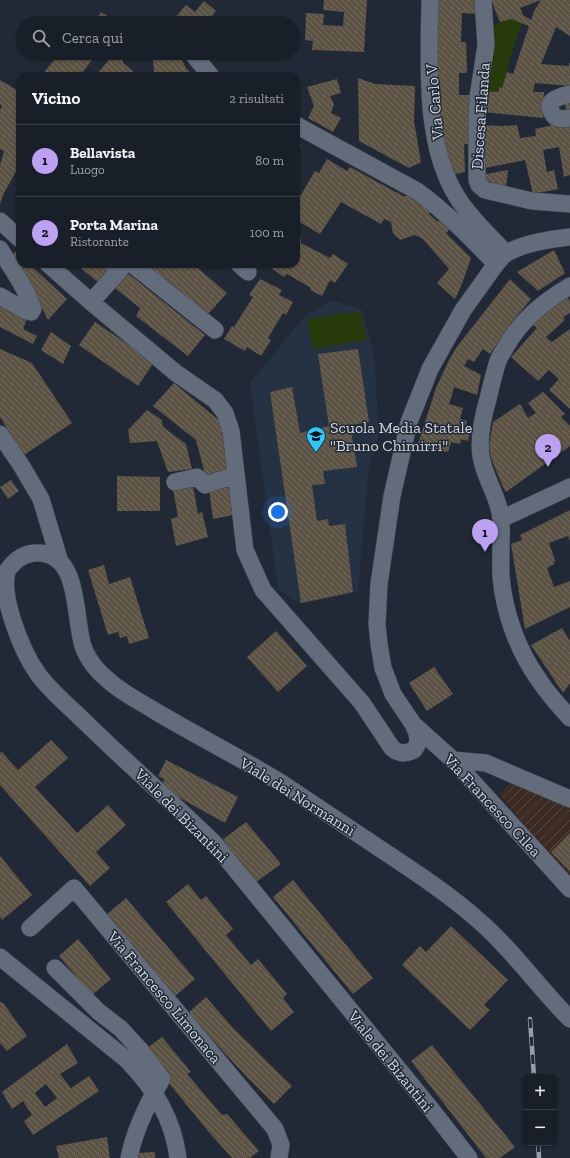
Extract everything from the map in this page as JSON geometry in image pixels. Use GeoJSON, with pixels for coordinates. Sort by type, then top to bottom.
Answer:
{"type":"FeatureCollection","features":[{"type":"Feature","properties":{"kind":"street","name":"Via Carlo V"},"geometry":{"type":"LineString","coordinates":[[430,0],[430,106],[434,132],[442,165],[450,185],[459,200],[501,259]]}},
{"type":"Feature","properties":{"kind":"street","name":"Discesa Filanda"},"geometry":{"type":"LineString","coordinates":[[483,0],[486,45],[478,98],[477,180],[479,185],[485,190],[532,201],[570,204]]}},
{"type":"Feature","properties":{"kind":"street"},"geometry":{"type":"LineString","coordinates":[[197,60],[207,72]]}},
{"type":"Feature","properties":{"kind":"street"},"geometry":{"type":"LineString","coordinates":[[570,94],[553,99],[550,109],[555,117],[562,119],[570,118]]}},
{"type":"Feature","properties":{"kind":"street"},"geometry":{"type":"LineString","coordinates":[[300,127],[417,191],[434,203],[501,259]]}},
{"type":"Feature","properties":{"kind":"street"},"geometry":{"type":"LineString","coordinates":[[0,221],[16,235]]}},
{"type":"Feature","properties":{"kind":"street"},"geometry":{"type":"LineString","coordinates":[[52,268],[90,302],[176,373],[215,400],[225,413],[231,431],[245,550],[263,590],[362,703],[392,748],[402,753],[414,750],[418,740],[417,733],[413,724],[393,694],[383,668],[377,624],[379,584],[392,496],[409,422],[430,369],[463,310],[501,259],[540,242],[570,237]]}},
{"type":"Feature","properties":{"kind":"street"},"geometry":{"type":"LineString","coordinates":[[0,249],[20,282],[31,302],[33,309],[31,312],[26,311],[0,296]]}},
{"type":"Feature","properties":{"kind":"street"},"geometry":{"type":"LineString","coordinates":[[90,302],[120,270],[117,268]]}},
{"type":"Feature","properties":{"kind":"street"},"geometry":{"type":"LineString","coordinates":[[137,268],[216,330]]}},
{"type":"Feature","properties":{"kind":"street"},"geometry":{"type":"LineString","coordinates":[[570,286],[551,297],[523,322],[512,336],[499,360],[485,409],[480,441],[480,455],[484,471],[499,508],[501,519],[501,576],[504,596],[511,622],[519,645],[532,669],[570,718]]}},
{"type":"Feature","properties":{"kind":"street","name":"Viale dei Normanni"},"geometry":{"type":"LineString","coordinates":[[0,434],[21,465],[41,499],[60,562],[71,580],[79,631],[84,648],[90,661],[99,672],[123,692],[274,779],[442,890],[479,920],[503,944],[570,1019]]}},
{"type":"Feature","properties":{"kind":"street"},"geometry":{"type":"LineString","coordinates":[[175,482],[196,477],[205,485],[236,476]]}},
{"type":"Feature","properties":{"kind":"street"},"geometry":{"type":"LineString","coordinates":[[501,519],[570,487]]}},
{"type":"Feature","properties":{"kind":"street","name":"Viale dei Bizantini"},"geometry":{"type":"LineString","coordinates":[[60,562],[51,556],[44,554],[35,553],[27,555],[13,563],[3,579],[2,598],[5,610],[18,640],[39,676],[96,733],[188,817],[214,843],[469,1158]]}},
{"type":"Feature","properties":{"kind":"street","name":"Via Francesco Cilea"},"geometry":{"type":"LineString","coordinates":[[413,724],[453,760],[570,889]]}},
{"type":"Feature","properties":{"kind":"street"},"geometry":{"type":"LineString","coordinates":[[453,760],[486,763],[570,799]]}},
{"type":"Feature","properties":{"kind":"street","name":"Via Francesco Limonaca"},"geometry":{"type":"LineString","coordinates":[[30,928],[74,888],[275,1129],[281,1145],[278,1158]]}},
{"type":"Feature","properties":{"kind":"street"},"geometry":{"type":"LineString","coordinates":[[0,957],[127,1060],[140,1074],[154,1092],[164,1110],[178,1158]]}},
{"type":"Feature","properties":{"kind":"street"},"geometry":{"type":"LineString","coordinates":[[55,968],[99,1012],[121,1028],[142,1052],[162,1079],[145,1112],[128,1158]]}},
{"type":"Feature","properties":{"kind":"shaded area","name":"Scuola Media Statale \"Bruno Chimirri\""},"geometry":{"type":"Polygon","coordinates":[[[332,300],[362,310],[374,355],[379,434],[368,472],[358,592],[299,604],[278,589],[250,383],[304,317],[332,300]]]}},
{"type":"Feature","properties":{"kind":"shaded area"},"geometry":{"type":"Polygon","coordinates":[[[512,781],[570,805],[570,875],[547,852],[499,794],[512,781]]]}},
{"type":"Feature","properties":{"kind":"green space"},"geometry":{"type":"Polygon","coordinates":[[[511,19],[522,23],[502,88],[499,87],[499,92],[484,91],[494,25],[511,19]]]}},
{"type":"Feature","properties":{"kind":"green space"},"geometry":{"type":"Polygon","coordinates":[[[360,311],[367,340],[313,349],[307,319],[360,311]]]}},
{"type":"Feature","properties":{"kind":"building"},"geometry":{"type":"Polygon","coordinates":[[[324,0],[367,0],[364,52],[312,50],[313,41],[305,40],[306,13],[324,14],[323,25],[343,26],[344,12],[323,10],[324,0]]]}},
{"type":"Feature","properties":{"kind":"building"},"geometry":{"type":"Polygon","coordinates":[[[437,0],[474,0],[476,14],[462,13],[461,42],[466,42],[467,73],[459,73],[459,95],[473,95],[472,145],[464,144],[465,172],[451,175],[438,113],[437,0]]]}},
{"type":"Feature","properties":{"kind":"building"},"geometry":{"type":"Polygon","coordinates":[[[491,0],[541,0],[570,0],[570,36],[556,27],[541,64],[569,66],[570,63],[570,86],[535,83],[533,92],[544,92],[543,118],[482,112],[484,91],[499,92],[499,87],[502,88],[507,72],[513,74],[529,26],[511,19],[500,22],[491,0]],[[541,0],[520,8],[523,15],[531,20],[534,11],[541,0]]]}},
{"type":"Feature","properties":{"kind":"building"},"geometry":{"type":"Polygon","coordinates":[[[204,1],[216,11],[212,16],[177,16],[186,5],[195,12],[204,1]]]}},
{"type":"Feature","properties":{"kind":"building"},"geometry":{"type":"Polygon","coordinates":[[[101,12],[107,16],[99,16],[101,12]]]}},
{"type":"Feature","properties":{"kind":"building"},"geometry":{"type":"Polygon","coordinates":[[[54,60],[92,60],[83,72],[44,72],[54,60]]]}},
{"type":"Feature","properties":{"kind":"building"},"geometry":{"type":"Polygon","coordinates":[[[109,60],[123,60],[123,63],[134,72],[98,72],[109,60]]]}},
{"type":"Feature","properties":{"kind":"building"},"geometry":{"type":"Polygon","coordinates":[[[153,60],[182,60],[190,72],[153,72],[153,60]]]}},
{"type":"Feature","properties":{"kind":"building"},"geometry":{"type":"Polygon","coordinates":[[[358,78],[375,84],[415,86],[414,121],[421,162],[409,168],[359,141],[358,78]]]}},
{"type":"Feature","properties":{"kind":"building"},"geometry":{"type":"Polygon","coordinates":[[[337,79],[341,93],[330,96],[334,104],[331,113],[341,118],[333,132],[308,118],[314,106],[307,87],[337,79]]]}},
{"type":"Feature","properties":{"kind":"building"},"geometry":{"type":"Polygon","coordinates":[[[0,80],[16,90],[16,171],[4,193],[0,204],[0,165],[4,151],[0,149],[0,110],[2,106],[0,104],[0,80]]]}},
{"type":"Feature","properties":{"kind":"building"},"geometry":{"type":"Polygon","coordinates":[[[570,97],[570,115],[567,115],[564,99],[570,97]]]}},
{"type":"Feature","properties":{"kind":"building"},"geometry":{"type":"Polygon","coordinates":[[[570,120],[570,175],[564,177],[559,147],[543,150],[547,172],[554,170],[558,189],[533,194],[525,160],[480,169],[481,125],[517,125],[520,138],[536,136],[535,129],[553,125],[552,123],[570,120]]]}},
{"type":"Feature","properties":{"kind":"building"},"geometry":{"type":"Polygon","coordinates":[[[327,159],[347,171],[350,167],[403,196],[408,196],[430,211],[429,214],[438,222],[440,220],[451,228],[446,233],[471,258],[455,299],[437,283],[449,269],[423,239],[415,235],[400,240],[393,233],[391,222],[384,219],[381,224],[341,202],[320,234],[300,222],[300,196],[315,171],[319,173],[327,159]]]}},
{"type":"Feature","properties":{"kind":"building"},"geometry":{"type":"Polygon","coordinates":[[[508,170],[506,190],[483,184],[481,175],[508,170]]]}},
{"type":"Feature","properties":{"kind":"building"},"geometry":{"type":"Polygon","coordinates":[[[300,239],[301,243],[330,258],[333,254],[348,264],[335,283],[330,280],[322,296],[310,290],[311,288],[287,274],[284,277],[271,268],[300,268],[300,239]]]}},
{"type":"Feature","properties":{"kind":"building"},"geometry":{"type":"Polygon","coordinates":[[[554,250],[565,273],[538,291],[517,272],[554,250]]]}},
{"type":"Feature","properties":{"kind":"building"},"geometry":{"type":"Polygon","coordinates":[[[16,251],[16,266],[10,258],[16,251]]]}},
{"type":"Feature","properties":{"kind":"building"},"geometry":{"type":"Polygon","coordinates":[[[18,268],[33,268],[67,299],[48,320],[28,281],[18,268]]]}},
{"type":"Feature","properties":{"kind":"building"},"geometry":{"type":"Polygon","coordinates":[[[81,268],[111,268],[99,283],[81,268]]]}},
{"type":"Feature","properties":{"kind":"building"},"geometry":{"type":"Polygon","coordinates":[[[151,268],[198,268],[227,293],[208,314],[151,268]]]}},
{"type":"Feature","properties":{"kind":"building"},"geometry":{"type":"Polygon","coordinates":[[[125,271],[205,335],[188,356],[136,316],[140,308],[112,286],[125,271]]]}},
{"type":"Feature","properties":{"kind":"building"},"geometry":{"type":"Polygon","coordinates":[[[260,279],[282,290],[279,295],[293,302],[286,315],[283,313],[268,338],[271,340],[261,356],[247,347],[245,351],[224,339],[232,326],[234,327],[253,297],[249,295],[260,279]]]}},
{"type":"Feature","properties":{"kind":"building"},"geometry":{"type":"Polygon","coordinates":[[[510,279],[531,299],[512,322],[490,354],[483,349],[474,362],[468,359],[464,366],[481,375],[477,395],[454,387],[449,404],[463,408],[460,419],[467,421],[465,429],[470,431],[468,441],[461,439],[460,444],[451,442],[448,452],[417,447],[436,388],[448,362],[456,348],[510,279]]]}},
{"type":"Feature","properties":{"kind":"building"},"geometry":{"type":"Polygon","coordinates":[[[568,298],[570,301],[570,313],[563,317],[565,320],[546,337],[552,342],[570,329],[570,409],[549,390],[559,379],[549,370],[538,381],[511,357],[537,328],[532,324],[554,306],[568,298]]]}},
{"type":"Feature","properties":{"kind":"building"},"geometry":{"type":"Polygon","coordinates":[[[0,306],[27,319],[23,329],[37,336],[33,344],[0,327],[0,306]]]}},
{"type":"Feature","properties":{"kind":"building"},"geometry":{"type":"Polygon","coordinates":[[[95,322],[154,362],[138,386],[79,345],[95,322]]]}},
{"type":"Feature","properties":{"kind":"building"},"geometry":{"type":"Polygon","coordinates":[[[51,332],[71,346],[63,364],[41,350],[51,332]]]}},
{"type":"Feature","properties":{"kind":"building"},"geometry":{"type":"Polygon","coordinates":[[[0,349],[32,363],[72,423],[24,455],[0,417],[0,349]]]}},
{"type":"Feature","properties":{"kind":"building"},"geometry":{"type":"Polygon","coordinates":[[[358,349],[369,422],[350,425],[357,467],[323,471],[325,484],[312,485],[317,521],[328,519],[329,526],[345,524],[353,592],[301,603],[270,392],[292,387],[300,433],[329,426],[318,354],[358,349]]]}},
{"type":"Feature","properties":{"kind":"building"},"geometry":{"type":"Polygon","coordinates":[[[174,383],[221,422],[230,475],[207,482],[196,440],[153,406],[174,383]]]}},
{"type":"Feature","properties":{"kind":"building"},"geometry":{"type":"Polygon","coordinates":[[[543,392],[565,414],[561,417],[570,426],[570,446],[506,492],[491,458],[489,446],[493,422],[520,404],[528,418],[536,413],[528,403],[543,392]]]}},
{"type":"Feature","properties":{"kind":"building"},"geometry":{"type":"Polygon","coordinates":[[[147,410],[162,420],[163,427],[186,444],[192,469],[168,472],[157,441],[130,443],[128,430],[147,410]]]}},
{"type":"Feature","properties":{"kind":"building"},"geometry":{"type":"Polygon","coordinates":[[[117,476],[160,477],[160,511],[117,511],[117,476]]]}},
{"type":"Feature","properties":{"kind":"building"},"geometry":{"type":"Polygon","coordinates":[[[11,480],[19,491],[8,499],[0,487],[11,480]]]}},
{"type":"Feature","properties":{"kind":"building"},"geometry":{"type":"Polygon","coordinates":[[[193,486],[198,514],[202,512],[208,537],[176,546],[171,519],[178,517],[173,489],[193,486]]]}},
{"type":"Feature","properties":{"kind":"building"},"geometry":{"type":"Polygon","coordinates":[[[230,487],[234,515],[213,519],[209,490],[230,487]]]}},
{"type":"Feature","properties":{"kind":"building"},"geometry":{"type":"Polygon","coordinates":[[[570,510],[570,541],[568,536],[549,543],[555,560],[554,564],[547,568],[554,587],[570,581],[570,607],[525,629],[511,544],[522,540],[520,535],[570,510]]]}},
{"type":"Feature","properties":{"kind":"building"},"geometry":{"type":"Polygon","coordinates":[[[104,565],[109,584],[130,577],[149,638],[129,644],[127,636],[120,638],[118,632],[108,635],[88,570],[104,565]]]}},
{"type":"Feature","properties":{"kind":"building"},"geometry":{"type":"Polygon","coordinates":[[[562,628],[570,641],[570,683],[563,693],[531,645],[562,628]]]}},
{"type":"Feature","properties":{"kind":"building"},"geometry":{"type":"Polygon","coordinates":[[[276,631],[307,666],[278,692],[247,657],[276,631]]]}},
{"type":"Feature","properties":{"kind":"building"},"geometry":{"type":"Polygon","coordinates":[[[434,667],[453,694],[427,711],[409,683],[434,667]]]}},
{"type":"Feature","properties":{"kind":"building"},"geometry":{"type":"Polygon","coordinates":[[[51,740],[68,758],[35,787],[77,833],[108,805],[126,825],[96,852],[110,868],[90,886],[0,785],[0,753],[2,752],[18,770],[51,740]]]}},
{"type":"Feature","properties":{"kind":"building"},"geometry":{"type":"Polygon","coordinates":[[[166,760],[238,797],[225,823],[162,788],[164,779],[158,776],[166,760]]]}},
{"type":"Feature","properties":{"kind":"building"},"geometry":{"type":"Polygon","coordinates":[[[246,822],[281,864],[256,882],[222,840],[246,822]]]}},
{"type":"Feature","properties":{"kind":"building"},"geometry":{"type":"Polygon","coordinates":[[[570,833],[570,871],[551,852],[570,833]]]}},
{"type":"Feature","properties":{"kind":"building"},"geometry":{"type":"Polygon","coordinates":[[[0,856],[32,895],[2,920],[0,917],[0,856]]]}},
{"type":"Feature","properties":{"kind":"building"},"geometry":{"type":"Polygon","coordinates":[[[293,880],[373,978],[353,994],[273,897],[293,880]]]}},
{"type":"Feature","properties":{"kind":"building"},"geometry":{"type":"Polygon","coordinates":[[[188,884],[201,900],[206,896],[233,929],[226,935],[251,965],[258,959],[287,994],[283,998],[294,1012],[271,1031],[166,902],[188,884]]]}},
{"type":"Feature","properties":{"kind":"building"},"geometry":{"type":"Polygon","coordinates":[[[126,898],[195,979],[174,997],[106,915],[126,898]]]}},
{"type":"Feature","properties":{"kind":"building"},"geometry":{"type":"Polygon","coordinates":[[[451,926],[508,980],[484,1005],[490,1010],[470,1030],[402,965],[420,946],[426,952],[451,926]]]}},
{"type":"Feature","properties":{"kind":"building"},"geometry":{"type":"Polygon","coordinates":[[[78,939],[111,979],[92,995],[59,956],[78,939]]]}},
{"type":"Feature","properties":{"kind":"building"},"geometry":{"type":"Polygon","coordinates":[[[206,997],[234,1029],[292,1086],[274,1104],[188,1013],[206,997]]]}},
{"type":"Feature","properties":{"kind":"building"},"geometry":{"type":"Polygon","coordinates":[[[0,1002],[3,1003],[27,1036],[7,1051],[0,1043],[0,1002]]]}},
{"type":"Feature","properties":{"kind":"building"},"geometry":{"type":"Polygon","coordinates":[[[162,1037],[191,1072],[187,1074],[222,1115],[227,1114],[259,1151],[250,1158],[232,1158],[207,1130],[143,1051],[162,1037]]]}},
{"type":"Feature","properties":{"kind":"building"},"geometry":{"type":"Polygon","coordinates":[[[67,1044],[78,1063],[60,1074],[71,1088],[89,1076],[99,1091],[33,1135],[24,1121],[32,1115],[23,1101],[12,1109],[2,1092],[67,1044]],[[46,1084],[35,1093],[45,1107],[57,1098],[46,1084]]]}},
{"type":"Feature","properties":{"kind":"building"},"geometry":{"type":"Polygon","coordinates":[[[432,1045],[515,1147],[500,1158],[486,1158],[411,1061],[432,1045]]]}},
{"type":"Feature","properties":{"kind":"building"},"geometry":{"type":"Polygon","coordinates":[[[107,1137],[110,1158],[59,1158],[56,1146],[107,1137]]]}},
{"type":"Feature","properties":{"kind":"building"},"geometry":{"type":"Polygon","coordinates":[[[155,1152],[155,1158],[137,1158],[137,1153],[155,1152]]]}},
{"type":"Feature","properties":{"kind":"railway"},"geometry":{"type":"LineString","coordinates":[[530,1019],[534,1074]]}},
{"type":"Feature","properties":{"kind":"railway"},"geometry":{"type":"LineString","coordinates":[[538,1146],[539,1158]]}},
{"type":"Feature","properties":{"kind":"place","name":"Scuola Media Statale \"Bruno Chimirri\""},"geometry":{"type":"Point","coordinates":[316,453]}},
{"type":"Feature","properties":{"kind":"place","name":"Porta Marina"},"geometry":{"type":"Point","coordinates":[548,467]}},
{"type":"Feature","properties":{"kind":"place","name":"Bellavista"},"geometry":{"type":"Point","coordinates":[485,552]}}]}
